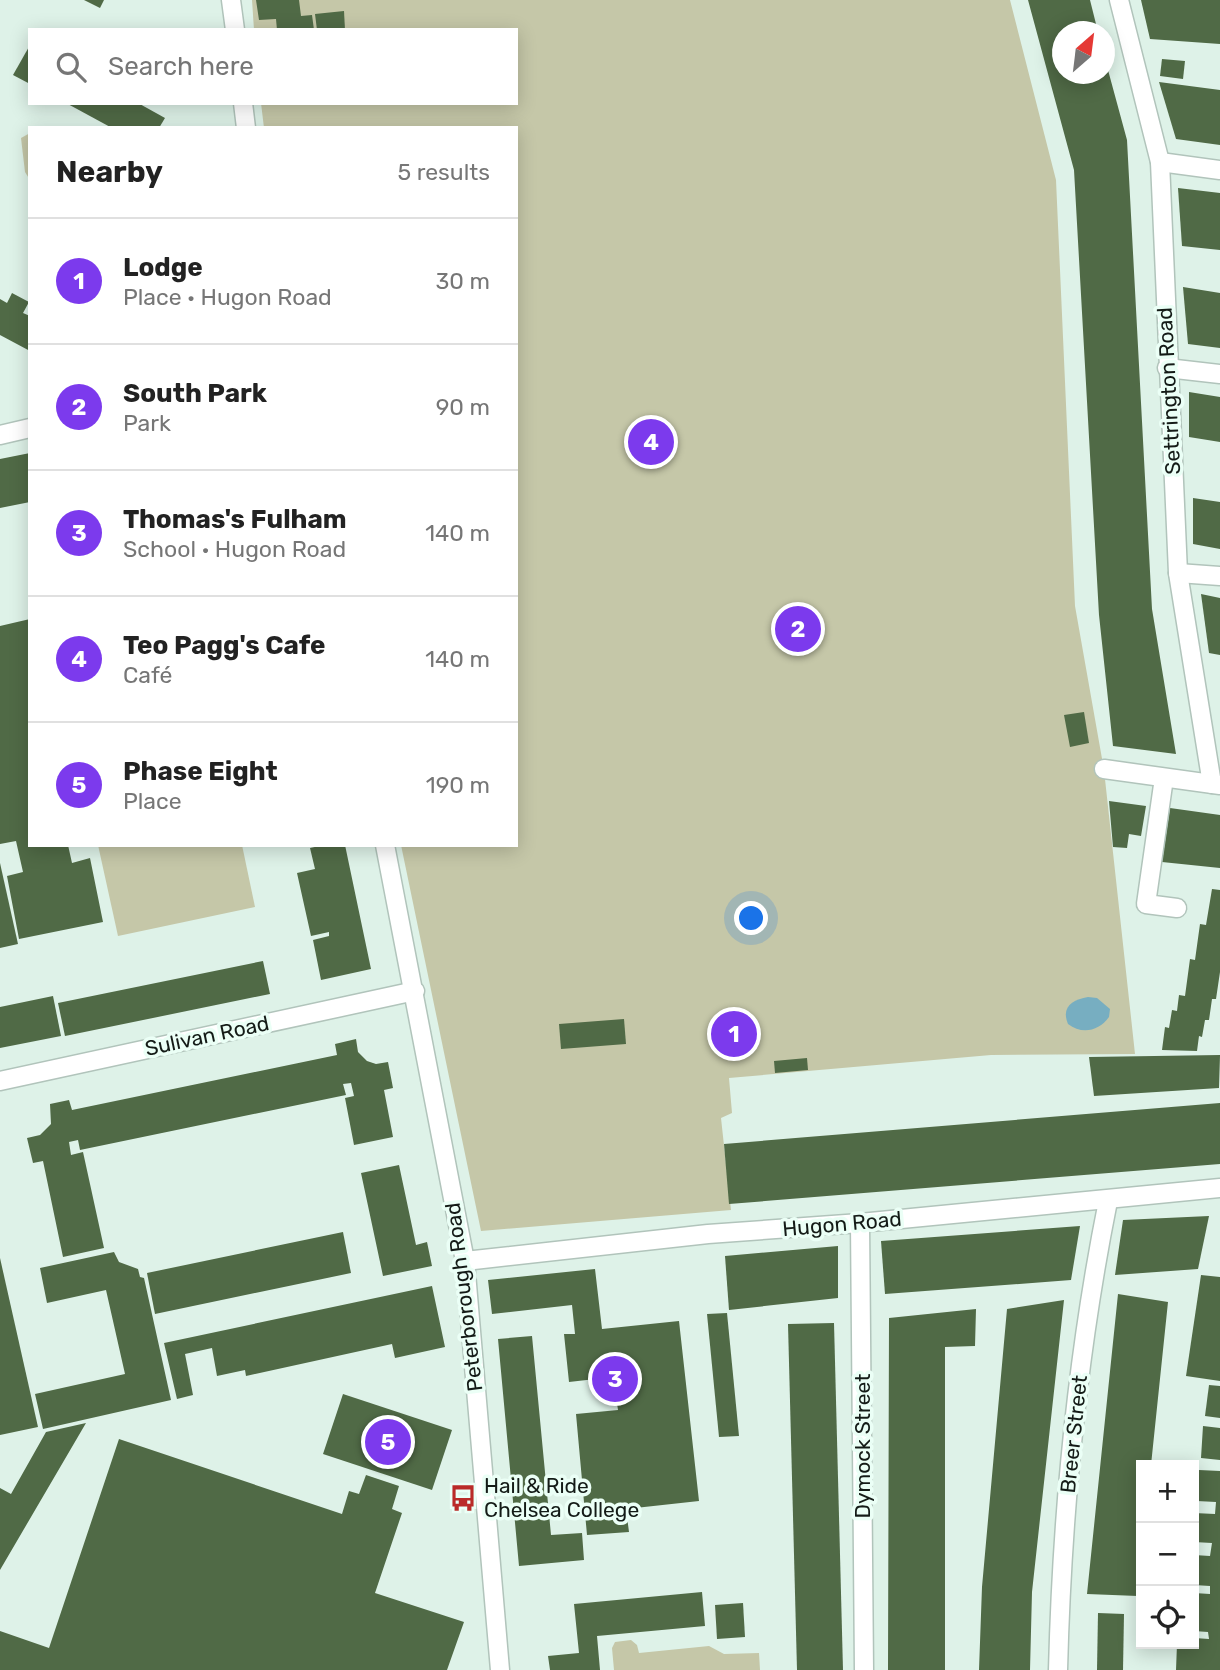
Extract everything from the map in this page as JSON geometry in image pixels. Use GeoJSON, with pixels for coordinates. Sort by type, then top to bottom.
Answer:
{"type":"FeatureCollection","features":[{"type":"Feature","properties":{"kind":"street"},"geometry":{"type":"LineString","coordinates":[[232,0],[235,28]]}},
{"type":"Feature","properties":{"kind":"street","name":"Settrington Road"},"geometry":{"type":"LineString","coordinates":[[1119,0],[1160,162],[1178,573],[1216,785]]}},
{"type":"Feature","properties":{"kind":"street"},"geometry":{"type":"LineString","coordinates":[[243,105],[246,126]]}},
{"type":"Feature","properties":{"kind":"street"},"geometry":{"type":"LineString","coordinates":[[1160,162],[1220,170]]}},
{"type":"Feature","properties":{"kind":"street"},"geometry":{"type":"LineString","coordinates":[[1167,368],[1220,374]]}},
{"type":"Feature","properties":{"kind":"street"},"geometry":{"type":"LineString","coordinates":[[0,435],[28,428]]}},
{"type":"Feature","properties":{"kind":"street"},"geometry":{"type":"LineString","coordinates":[[1178,573],[1220,576]]}},
{"type":"Feature","properties":{"kind":"street"},"geometry":{"type":"LineString","coordinates":[[1104,769],[1216,785]]}},
{"type":"Feature","properties":{"kind":"street"},"geometry":{"type":"LineString","coordinates":[[1164,778],[1146,904],[1177,908]]}},
{"type":"Feature","properties":{"kind":"street","name":"Peterborough Road"},"geometry":{"type":"LineString","coordinates":[[385,847],[465,1261],[500,1670]]}},
{"type":"Feature","properties":{"kind":"street","name":"Sulivan Road"},"geometry":{"type":"LineString","coordinates":[[0,1081],[415,991]]}},
{"type":"Feature","properties":{"kind":"street","name":"Hugon Road"},"geometry":{"type":"LineString","coordinates":[[465,1261],[708,1234],[1108,1201],[1220,1188]]}},
{"type":"Feature","properties":{"kind":"street","name":"Breer Street"},"geometry":{"type":"LineString","coordinates":[[1058,1670],[1061,1563],[1071,1437],[1108,1201]]}},
{"type":"Feature","properties":{"kind":"street","name":"Dymock Street"},"geometry":{"type":"LineString","coordinates":[[860,1223],[864,1670]]}},
{"type":"Feature","properties":{"kind":"green space"},"geometry":{"type":"Polygon","coordinates":[[[252,0],[1010,0],[1056,180],[1075,606],[1104,770],[1135,1054],[991,1055],[729,1078],[732,1113],[721,1118],[731,1210],[481,1231],[401,847],[518,847],[518,126],[264,126],[261,105],[518,105],[518,28],[254,28],[252,0]]]}},
{"type":"Feature","properties":{"kind":"green space"},"geometry":{"type":"Polygon","coordinates":[[[28,134],[28,177],[25,172],[21,138],[28,134]]]}},
{"type":"Feature","properties":{"kind":"green space"},"geometry":{"type":"Polygon","coordinates":[[[98,847],[242,847],[255,907],[118,936],[98,847]]]}},
{"type":"Feature","properties":{"kind":"green space"},"geometry":{"type":"Polygon","coordinates":[[[631,1640],[637,1645],[639,1653],[709,1646],[724,1654],[759,1653],[760,1670],[614,1670],[612,1648],[615,1642],[631,1640]]]}},
{"type":"Feature","properties":{"kind":"water"},"geometry":{"type":"Polygon","coordinates":[[[1088,997],[1097,998],[1110,1009],[1109,1017],[1100,1026],[1079,1030],[1068,1024],[1067,1009],[1073,1002],[1088,997]]]}},
{"type":"Feature","properties":{"kind":"building"},"geometry":{"type":"Polygon","coordinates":[[[84,0],[104,0],[100,8],[84,0]]]}},
{"type":"Feature","properties":{"kind":"building"},"geometry":{"type":"Polygon","coordinates":[[[256,0],[299,0],[301,16],[312,15],[314,28],[277,28],[276,19],[259,20],[256,0]]]}},
{"type":"Feature","properties":{"kind":"building"},"geometry":{"type":"Polygon","coordinates":[[[1028,0],[1090,0],[1095,21],[1052,21],[1052,84],[1112,84],[1127,140],[1152,609],[1176,754],[1113,746],[1099,615],[1074,170],[1028,0]]]}},
{"type":"Feature","properties":{"kind":"building"},"geometry":{"type":"Polygon","coordinates":[[[1141,0],[1220,0],[1220,44],[1150,39],[1141,0]]]}},
{"type":"Feature","properties":{"kind":"building"},"geometry":{"type":"Polygon","coordinates":[[[344,11],[345,28],[317,28],[315,14],[344,11]]]}},
{"type":"Feature","properties":{"kind":"building"},"geometry":{"type":"Polygon","coordinates":[[[28,49],[28,83],[13,75],[28,49]]]}},
{"type":"Feature","properties":{"kind":"building"},"geometry":{"type":"Polygon","coordinates":[[[1162,59],[1185,61],[1183,79],[1160,76],[1162,59]]]}},
{"type":"Feature","properties":{"kind":"building"},"geometry":{"type":"Polygon","coordinates":[[[1159,82],[1220,90],[1220,145],[1176,139],[1159,82]]]}},
{"type":"Feature","properties":{"kind":"building"},"geometry":{"type":"Polygon","coordinates":[[[70,105],[142,105],[165,118],[160,126],[108,126],[70,105]]]}},
{"type":"Feature","properties":{"kind":"building"},"geometry":{"type":"Polygon","coordinates":[[[1178,188],[1220,193],[1220,250],[1182,246],[1178,188]]]}},
{"type":"Feature","properties":{"kind":"building"},"geometry":{"type":"Polygon","coordinates":[[[1183,287],[1220,293],[1220,348],[1188,344],[1183,287]]]}},
{"type":"Feature","properties":{"kind":"building"},"geometry":{"type":"Polygon","coordinates":[[[12,293],[28,301],[23,313],[28,315],[28,350],[0,335],[0,299],[7,303],[12,293]]]}},
{"type":"Feature","properties":{"kind":"building"},"geometry":{"type":"Polygon","coordinates":[[[1189,392],[1220,397],[1220,442],[1189,437],[1189,392]]]}},
{"type":"Feature","properties":{"kind":"building"},"geometry":{"type":"Polygon","coordinates":[[[28,453],[28,502],[0,508],[0,459],[28,453]]]}},
{"type":"Feature","properties":{"kind":"building"},"geometry":{"type":"Polygon","coordinates":[[[1193,498],[1220,502],[1220,549],[1193,544],[1193,498]]]}},
{"type":"Feature","properties":{"kind":"building"},"geometry":{"type":"Polygon","coordinates":[[[1201,594],[1220,598],[1220,655],[1209,653],[1201,594]]]}},
{"type":"Feature","properties":{"kind":"building"},"geometry":{"type":"Polygon","coordinates":[[[28,619],[28,847],[68,847],[72,863],[90,858],[103,922],[19,939],[7,876],[23,872],[16,841],[0,844],[0,626],[28,619]]]}},
{"type":"Feature","properties":{"kind":"building"},"geometry":{"type":"Polygon","coordinates":[[[1084,712],[1089,743],[1070,747],[1064,715],[1084,712]]]}},
{"type":"Feature","properties":{"kind":"building"},"geometry":{"type":"Polygon","coordinates":[[[1109,801],[1146,806],[1141,836],[1129,834],[1127,848],[1113,847],[1109,801]]]}},
{"type":"Feature","properties":{"kind":"building"},"geometry":{"type":"Polygon","coordinates":[[[1170,808],[1220,815],[1220,868],[1162,862],[1170,808]]]}},
{"type":"Feature","properties":{"kind":"building"},"geometry":{"type":"Polygon","coordinates":[[[345,847],[371,969],[321,980],[313,940],[329,936],[329,932],[311,936],[297,873],[315,869],[310,848],[345,847]]]}},
{"type":"Feature","properties":{"kind":"building"},"geometry":{"type":"Polygon","coordinates":[[[0,863],[18,944],[0,948],[0,863]]]}},
{"type":"Feature","properties":{"kind":"building"},"geometry":{"type":"Polygon","coordinates":[[[1212,889],[1220,890],[1220,972],[1216,999],[1212,999],[1209,1020],[1205,1020],[1197,1051],[1162,1050],[1165,1027],[1169,1028],[1172,1010],[1177,1011],[1179,995],[1185,996],[1190,959],[1195,960],[1200,924],[1206,925],[1212,889]]]}},
{"type":"Feature","properties":{"kind":"building"},"geometry":{"type":"Polygon","coordinates":[[[263,961],[270,994],[65,1036],[58,1003],[263,961]]]}},
{"type":"Feature","properties":{"kind":"building"},"geometry":{"type":"Polygon","coordinates":[[[53,996],[61,1036],[0,1048],[0,1007],[53,996]]]}},
{"type":"Feature","properties":{"kind":"building"},"geometry":{"type":"Polygon","coordinates":[[[752,1016],[754,1041],[715,1044],[713,1028],[725,1027],[724,1018],[752,1016]]]}},
{"type":"Feature","properties":{"kind":"building"},"geometry":{"type":"Polygon","coordinates":[[[624,1019],[626,1044],[561,1049],[559,1024],[624,1019]]]}},
{"type":"Feature","properties":{"kind":"building"},"geometry":{"type":"Polygon","coordinates":[[[356,1039],[358,1052],[367,1061],[376,1064],[388,1062],[393,1088],[384,1090],[393,1137],[354,1145],[345,1098],[354,1096],[351,1083],[343,1084],[346,1095],[80,1150],[78,1140],[69,1142],[71,1155],[83,1152],[104,1248],[63,1257],[43,1161],[33,1163],[27,1138],[40,1135],[51,1124],[50,1104],[69,1100],[72,1110],[337,1055],[335,1044],[356,1039]]]}},
{"type":"Feature","properties":{"kind":"building"},"geometry":{"type":"Polygon","coordinates":[[[1220,1055],[1219,1088],[1094,1096],[1089,1057],[1220,1055]]]}},
{"type":"Feature","properties":{"kind":"building"},"geometry":{"type":"Polygon","coordinates":[[[807,1058],[808,1070],[775,1073],[774,1061],[807,1058]]]}},
{"type":"Feature","properties":{"kind":"building"},"geometry":{"type":"Polygon","coordinates":[[[1220,1103],[1220,1164],[729,1204],[724,1144],[1220,1103]]]}},
{"type":"Feature","properties":{"kind":"building"},"geometry":{"type":"Polygon","coordinates":[[[399,1165],[416,1245],[427,1242],[432,1266],[383,1276],[361,1173],[399,1165]]]}},
{"type":"Feature","properties":{"kind":"building"},"geometry":{"type":"Polygon","coordinates":[[[1209,1216],[1198,1269],[1115,1275],[1123,1220],[1209,1216]]]}},
{"type":"Feature","properties":{"kind":"building"},"geometry":{"type":"Polygon","coordinates":[[[1080,1226],[1071,1280],[885,1294],[881,1241],[1080,1226]]]}},
{"type":"Feature","properties":{"kind":"building"},"geometry":{"type":"Polygon","coordinates":[[[343,1232],[351,1273],[155,1314],[147,1273],[343,1232]]]}},
{"type":"Feature","properties":{"kind":"building"},"geometry":{"type":"Polygon","coordinates":[[[838,1246],[838,1298],[729,1310],[725,1256],[838,1246]]]}},
{"type":"Feature","properties":{"kind":"building"},"geometry":{"type":"Polygon","coordinates":[[[114,1252],[119,1262],[138,1269],[140,1277],[144,1278],[171,1400],[43,1429],[35,1394],[125,1374],[106,1290],[47,1303],[40,1268],[114,1252]]]}},
{"type":"Feature","properties":{"kind":"building"},"geometry":{"type":"Polygon","coordinates":[[[0,1258],[38,1427],[0,1435],[0,1258]]]}},
{"type":"Feature","properties":{"kind":"building"},"geometry":{"type":"Polygon","coordinates":[[[595,1269],[602,1329],[679,1321],[699,1501],[626,1509],[629,1532],[587,1535],[576,1414],[618,1410],[613,1377],[569,1382],[564,1334],[575,1334],[572,1305],[492,1314],[488,1280],[595,1269]]]}},
{"type":"Feature","properties":{"kind":"building"},"geometry":{"type":"Polygon","coordinates":[[[1201,1275],[1220,1277],[1220,1381],[1186,1376],[1201,1275]]]}},
{"type":"Feature","properties":{"kind":"building"},"geometry":{"type":"Polygon","coordinates":[[[432,1286],[445,1347],[395,1358],[392,1344],[246,1376],[245,1370],[217,1376],[212,1348],[185,1354],[193,1395],[177,1399],[164,1343],[432,1286]]]}},
{"type":"Feature","properties":{"kind":"building"},"geometry":{"type":"Polygon","coordinates":[[[1118,1294],[1168,1302],[1152,1460],[1136,1460],[1136,1596],[1087,1594],[1118,1294]]]}},
{"type":"Feature","properties":{"kind":"building"},"geometry":{"type":"Polygon","coordinates":[[[1064,1300],[1032,1592],[1030,1670],[979,1670],[982,1587],[1007,1309],[1064,1300]]]}},
{"type":"Feature","properties":{"kind":"building"},"geometry":{"type":"Polygon","coordinates":[[[976,1309],[975,1346],[945,1347],[945,1670],[888,1670],[889,1318],[976,1309]]]}},
{"type":"Feature","properties":{"kind":"building"},"geometry":{"type":"Polygon","coordinates":[[[727,1313],[739,1436],[719,1437],[707,1314],[727,1313]]]}},
{"type":"Feature","properties":{"kind":"building"},"geometry":{"type":"Polygon","coordinates":[[[834,1323],[843,1670],[797,1670],[788,1324],[834,1323]]]}},
{"type":"Feature","properties":{"kind":"building"},"geometry":{"type":"Polygon","coordinates":[[[532,1336],[551,1535],[582,1533],[584,1560],[519,1566],[498,1339],[532,1336]]]}},
{"type":"Feature","properties":{"kind":"building"},"geometry":{"type":"Polygon","coordinates":[[[1209,1385],[1220,1386],[1220,1418],[1205,1416],[1209,1385]]]}},
{"type":"Feature","properties":{"kind":"building"},"geometry":{"type":"Polygon","coordinates":[[[343,1394],[452,1430],[432,1490],[323,1454],[343,1394]]]}},
{"type":"Feature","properties":{"kind":"building"},"geometry":{"type":"Polygon","coordinates":[[[86,1423],[0,1570],[0,1488],[11,1494],[46,1432],[86,1423]]]}},
{"type":"Feature","properties":{"kind":"building"},"geometry":{"type":"Polygon","coordinates":[[[1203,1426],[1220,1428],[1220,1460],[1201,1458],[1203,1426]]]}},
{"type":"Feature","properties":{"kind":"building"},"geometry":{"type":"Polygon","coordinates":[[[119,1439],[342,1514],[349,1491],[359,1494],[366,1475],[399,1486],[392,1509],[402,1513],[375,1593],[464,1622],[447,1670],[0,1670],[0,1631],[49,1648],[119,1439]]]}},
{"type":"Feature","properties":{"kind":"building"},"geometry":{"type":"Polygon","coordinates":[[[1199,1470],[1220,1471],[1220,1670],[1176,1670],[1177,1649],[1199,1649],[1199,1638],[1209,1639],[1208,1632],[1199,1631],[1199,1593],[1210,1594],[1210,1586],[1199,1585],[1199,1555],[1210,1556],[1212,1543],[1199,1542],[1199,1513],[1215,1514],[1216,1502],[1199,1501],[1199,1470]]]}},
{"type":"Feature","properties":{"kind":"building"},"geometry":{"type":"Polygon","coordinates":[[[702,1592],[705,1626],[597,1636],[600,1670],[550,1670],[548,1656],[579,1653],[574,1604],[702,1592]]]}},
{"type":"Feature","properties":{"kind":"building"},"geometry":{"type":"Polygon","coordinates":[[[743,1603],[745,1637],[717,1639],[715,1605],[743,1603]]]}},
{"type":"Feature","properties":{"kind":"building"},"geometry":{"type":"Polygon","coordinates":[[[1098,1613],[1124,1614],[1123,1670],[1097,1670],[1098,1613]]]}},
{"type":"Feature","properties":{"kind":"place","name":"Teo Pagg's Cafe"},"geometry":{"type":"Point","coordinates":[651,442]}},
{"type":"Feature","properties":{"kind":"place","name":"South Park"},"geometry":{"type":"Point","coordinates":[798,629]}},
{"type":"Feature","properties":{"kind":"place","name":"Lodge"},"geometry":{"type":"Point","coordinates":[734,1034]}},
{"type":"Feature","properties":{"kind":"place","name":"Thomas's Fulham"},"geometry":{"type":"Point","coordinates":[615,1379]}},
{"type":"Feature","properties":{"kind":"place","name":"Phase Eight"},"geometry":{"type":"Point","coordinates":[388,1442]}},
{"type":"Feature","properties":{"kind":"place","name":"Hail & Ride Chelsea College"},"geometry":{"type":"Point","coordinates":[463,1498]}}]}
